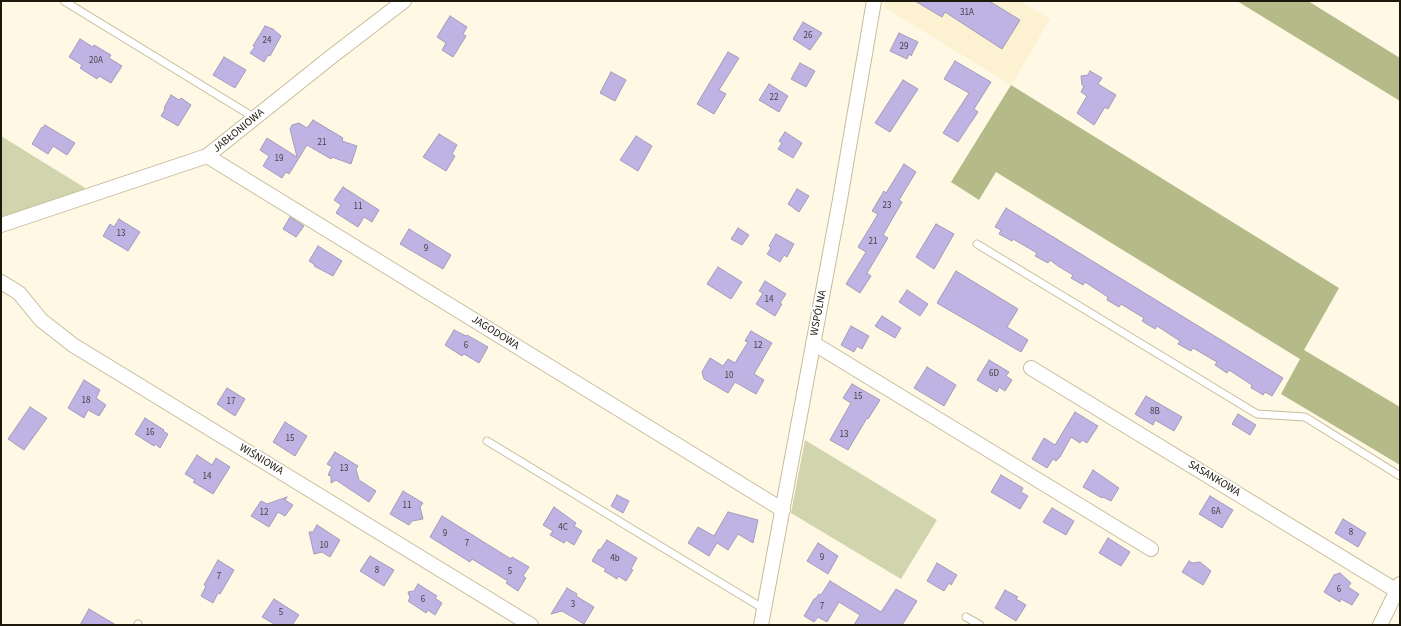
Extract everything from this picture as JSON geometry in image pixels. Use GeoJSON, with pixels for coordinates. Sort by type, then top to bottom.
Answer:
{"type":"FeatureCollection","features":[{"type":"Feature","properties":{"kind":"street","name":"JABŁONIOWA"},"geometry":{"type":"LineString","coordinates":[[1,225],[208,156],[331,57],[404,1]]}},
{"type":"Feature","properties":{"kind":"street","name":"WSPÓLNA"},"geometry":{"type":"LineString","coordinates":[[761,625],[839,205],[874,1]]}},
{"type":"Feature","properties":{"kind":"street","name":"JAGODOWA"},"geometry":{"type":"LineString","coordinates":[[208,156],[783,510]]}},
{"type":"Feature","properties":{"kind":"street","name":"WIŚNIOWA"},"geometry":{"type":"LineString","coordinates":[[1,282],[19,293],[40,320],[73,345],[531,625]]}},
{"type":"Feature","properties":{"kind":"street"},"geometry":{"type":"LineString","coordinates":[[813,343],[1151,549]]}},
{"type":"Feature","properties":{"kind":"street","name":"SASANKOWA"},"geometry":{"type":"LineString","coordinates":[[1031,368],[1398,588],[1380,625]]}},
{"type":"Feature","properties":{"kind":"lane"},"geometry":{"type":"LineString","coordinates":[[64,1],[255,118]]}},
{"type":"Feature","properties":{"kind":"lane"},"geometry":{"type":"LineString","coordinates":[[977,244],[1258,414],[1304,417],[1400,476]]}},
{"type":"Feature","properties":{"kind":"lane"},"geometry":{"type":"LineString","coordinates":[[487,441],[764,609]]}},
{"type":"Feature","properties":{"kind":"lane"},"geometry":{"type":"LineString","coordinates":[[966,617],[980,625]]}},
{"type":"Feature","properties":{"kind":"shaded area"},"geometry":{"type":"Polygon","coordinates":[[[885,1],[1020,1],[1050,19],[1011,85],[884,7],[885,1]]]}},
{"type":"Feature","properties":{"kind":"green space"},"geometry":{"type":"Polygon","coordinates":[[[1237,1],[1308,1],[1400,58],[1400,101],[1237,1]]]}},
{"type":"Feature","properties":{"kind":"green space"},"geometry":{"type":"Polygon","coordinates":[[[1011,85],[1339,288],[1304,350],[1400,407],[1400,465],[1281,394],[1300,359],[996,172],[979,200],[951,182],[1011,85]]]}},
{"type":"Feature","properties":{"kind":"green space"},"geometry":{"type":"Polygon","coordinates":[[[1,136],[90,191],[1,217],[1,136]]]}},
{"type":"Feature","properties":{"kind":"green space"},"geometry":{"type":"Polygon","coordinates":[[[805,440],[937,520],[901,579],[791,513],[805,440]]]}},
{"type":"Feature","properties":{"kind":"building"},"geometry":{"type":"Polygon","coordinates":[[[915,1],[989,1],[1020,20],[1002,49],[945,12],[942,17],[915,1]]]}},
{"type":"Feature","properties":{"kind":"building"},"geometry":{"type":"Polygon","coordinates":[[[450,16],[467,27],[463,34],[466,36],[453,57],[442,50],[446,43],[437,37],[450,16]]]}},
{"type":"Feature","properties":{"kind":"building"},"geometry":{"type":"Polygon","coordinates":[[[803,22],[822,33],[810,50],[793,39],[803,22]]]}},
{"type":"Feature","properties":{"kind":"building"},"geometry":{"type":"Polygon","coordinates":[[[265,26],[273,29],[281,36],[270,56],[268,55],[264,62],[250,53],[255,47],[253,46],[265,26]]]}},
{"type":"Feature","properties":{"kind":"building"},"geometry":{"type":"Polygon","coordinates":[[[899,33],[918,42],[911,56],[909,54],[907,59],[890,51],[899,33]]]}},
{"type":"Feature","properties":{"kind":"building"},"geometry":{"type":"Polygon","coordinates":[[[80,39],[111,55],[109,58],[122,66],[111,83],[99,76],[97,79],[80,68],[82,65],[69,57],[80,39]]]}},
{"type":"Feature","properties":{"kind":"building"},"geometry":{"type":"Polygon","coordinates":[[[728,52],[739,58],[719,90],[726,94],[714,114],[697,104],[728,52]]]}},
{"type":"Feature","properties":{"kind":"building"},"geometry":{"type":"Polygon","coordinates":[[[224,57],[246,70],[235,88],[213,75],[224,57]]]}},
{"type":"Feature","properties":{"kind":"building"},"geometry":{"type":"Polygon","coordinates":[[[955,61],[991,82],[974,109],[978,112],[958,142],[943,133],[969,93],[944,79],[955,61]]]}},
{"type":"Feature","properties":{"kind":"building"},"geometry":{"type":"Polygon","coordinates":[[[800,63],[815,71],[806,87],[791,79],[800,63]]]}},
{"type":"Feature","properties":{"kind":"building"},"geometry":{"type":"Polygon","coordinates":[[[1090,71],[1102,78],[1098,84],[1116,95],[1108,109],[1105,107],[1094,125],[1077,113],[1087,96],[1081,92],[1084,86],[1082,85],[1081,76],[1088,75],[1090,71]]]}},
{"type":"Feature","properties":{"kind":"building"},"geometry":{"type":"Polygon","coordinates":[[[611,72],[626,80],[615,101],[600,93],[611,72]]]}},
{"type":"Feature","properties":{"kind":"building"},"geometry":{"type":"Polygon","coordinates":[[[903,80],[918,89],[890,132],[875,123],[903,80]]]}},
{"type":"Feature","properties":{"kind":"building"},"geometry":{"type":"Polygon","coordinates":[[[769,84],[788,96],[779,112],[759,100],[769,84]]]}},
{"type":"Feature","properties":{"kind":"building"},"geometry":{"type":"Polygon","coordinates":[[[171,95],[179,100],[181,98],[191,105],[178,126],[161,116],[171,95]]]}},
{"type":"Feature","properties":{"kind":"building"},"geometry":{"type":"Polygon","coordinates":[[[313,120],[343,138],[342,141],[357,146],[351,164],[332,157],[331,159],[307,145],[289,174],[286,172],[282,178],[263,166],[269,156],[260,150],[267,138],[297,157],[290,129],[292,125],[299,123],[307,128],[313,120]]]}},
{"type":"Feature","properties":{"kind":"building"},"geometry":{"type":"Polygon","coordinates":[[[45,125],[75,143],[67,155],[53,146],[48,154],[32,144],[42,127],[43,128],[45,125]]]}},
{"type":"Feature","properties":{"kind":"building"},"geometry":{"type":"Polygon","coordinates":[[[785,132],[802,143],[793,158],[778,149],[782,143],[779,141],[785,132]]]}},
{"type":"Feature","properties":{"kind":"building"},"geometry":{"type":"Polygon","coordinates":[[[439,134],[457,145],[452,154],[455,156],[446,171],[423,157],[439,134]]]}},
{"type":"Feature","properties":{"kind":"building"},"geometry":{"type":"Polygon","coordinates":[[[636,136],[652,146],[638,171],[620,160],[636,136]]]}},
{"type":"Feature","properties":{"kind":"building"},"geometry":{"type":"Polygon","coordinates":[[[904,164],[916,172],[899,200],[902,202],[883,235],[888,238],[867,273],[871,276],[860,293],[846,284],[866,252],[858,247],[878,214],[872,211],[884,191],[886,193],[904,164]]]}},
{"type":"Feature","properties":{"kind":"building"},"geometry":{"type":"Polygon","coordinates":[[[343,187],[379,210],[372,222],[364,217],[358,227],[336,213],[341,205],[334,200],[343,187]]]}},
{"type":"Feature","properties":{"kind":"building"},"geometry":{"type":"Polygon","coordinates":[[[797,189],[809,196],[799,212],[788,204],[797,189]]]}},
{"type":"Feature","properties":{"kind":"building"},"geometry":{"type":"Polygon","coordinates":[[[1006,208],[1283,378],[1272,396],[1265,392],[1263,395],[1251,388],[1252,385],[1229,370],[1227,373],[1215,365],[1217,362],[1193,348],[1191,351],[1178,344],[1180,341],[1157,326],[1155,329],[1142,321],[1144,318],[1121,304],[1119,307],[1107,300],[1108,297],[1085,282],[1083,285],[1071,278],[1073,275],[1050,260],[1048,263],[1035,256],[1037,253],[1013,239],[1012,241],[999,234],[1001,230],[995,227],[1006,208]]]}},
{"type":"Feature","properties":{"kind":"building"},"geometry":{"type":"Polygon","coordinates":[[[290,217],[304,226],[296,237],[283,229],[290,217]]]}},
{"type":"Feature","properties":{"kind":"building"},"geometry":{"type":"Polygon","coordinates":[[[119,219],[140,232],[128,251],[103,236],[110,224],[114,227],[119,219]]]}},
{"type":"Feature","properties":{"kind":"building"},"geometry":{"type":"Polygon","coordinates":[[[936,224],[954,234],[934,269],[916,257],[936,224]]]}},
{"type":"Feature","properties":{"kind":"building"},"geometry":{"type":"Polygon","coordinates":[[[738,228],[749,235],[742,245],[731,239],[738,228]]]}},
{"type":"Feature","properties":{"kind":"building"},"geometry":{"type":"Polygon","coordinates":[[[409,229],[451,255],[443,269],[400,244],[409,229]]]}},
{"type":"Feature","properties":{"kind":"building"},"geometry":{"type":"Polygon","coordinates":[[[776,234],[794,244],[787,257],[784,255],[780,262],[767,254],[771,248],[769,246],[776,234]]]}},
{"type":"Feature","properties":{"kind":"building"},"geometry":{"type":"Polygon","coordinates":[[[318,246],[342,261],[333,276],[314,266],[315,265],[309,261],[318,246]]]}},
{"type":"Feature","properties":{"kind":"building"},"geometry":{"type":"Polygon","coordinates":[[[718,267],[742,282],[731,299],[707,284],[718,267]]]}},
{"type":"Feature","properties":{"kind":"building"},"geometry":{"type":"Polygon","coordinates":[[[956,271],[1018,309],[1007,327],[1028,340],[1021,352],[937,303],[956,271]]]}},
{"type":"Feature","properties":{"kind":"building"},"geometry":{"type":"Polygon","coordinates":[[[765,281],[786,294],[780,303],[782,304],[775,316],[756,304],[763,293],[759,291],[765,281]]]}},
{"type":"Feature","properties":{"kind":"building"},"geometry":{"type":"Polygon","coordinates":[[[907,290],[928,304],[920,316],[899,302],[907,290]]]}},
{"type":"Feature","properties":{"kind":"building"},"geometry":{"type":"Polygon","coordinates":[[[882,316],[901,328],[895,338],[875,326],[882,316]]]}},
{"type":"Feature","properties":{"kind":"building"},"geometry":{"type":"Polygon","coordinates":[[[851,326],[869,336],[862,349],[857,346],[854,352],[841,345],[851,326]]]}},
{"type":"Feature","properties":{"kind":"building"},"geometry":{"type":"Polygon","coordinates":[[[454,330],[466,336],[467,335],[488,347],[479,363],[464,354],[462,356],[445,345],[454,330]]]}},
{"type":"Feature","properties":{"kind":"building"},"geometry":{"type":"Polygon","coordinates":[[[751,331],[772,343],[754,374],[764,380],[756,394],[735,382],[728,393],[704,379],[702,372],[710,358],[723,366],[728,359],[735,363],[748,342],[745,341],[751,331]]]}},
{"type":"Feature","properties":{"kind":"building"},"geometry":{"type":"Polygon","coordinates":[[[989,360],[1009,372],[1006,376],[1012,380],[1005,391],[999,387],[997,392],[977,380],[989,360]]]}},
{"type":"Feature","properties":{"kind":"building"},"geometry":{"type":"Polygon","coordinates":[[[927,367],[956,385],[944,406],[914,388],[927,367]]]}},
{"type":"Feature","properties":{"kind":"building"},"geometry":{"type":"Polygon","coordinates":[[[84,380],[100,390],[96,398],[106,405],[99,416],[88,410],[84,418],[68,408],[84,380]]]}},
{"type":"Feature","properties":{"kind":"building"},"geometry":{"type":"Polygon","coordinates":[[[852,384],[880,400],[868,419],[867,418],[848,450],[830,440],[851,403],[843,398],[852,384]]]}},
{"type":"Feature","properties":{"kind":"building"},"geometry":{"type":"Polygon","coordinates":[[[227,388],[245,399],[235,416],[217,404],[227,388]]]}},
{"type":"Feature","properties":{"kind":"building"},"geometry":{"type":"Polygon","coordinates":[[[1146,396],[1182,417],[1174,431],[1155,420],[1153,425],[1135,414],[1146,396]]]}},
{"type":"Feature","properties":{"kind":"building"},"geometry":{"type":"Polygon","coordinates":[[[30,407],[47,418],[24,450],[8,439],[30,407]]]}},
{"type":"Feature","properties":{"kind":"building"},"geometry":{"type":"Polygon","coordinates":[[[1075,412],[1098,426],[1087,443],[1082,440],[1080,443],[1071,437],[1060,457],[1056,461],[1053,459],[1047,468],[1032,459],[1044,438],[1055,445],[1075,412]]]}},
{"type":"Feature","properties":{"kind":"building"},"geometry":{"type":"Polygon","coordinates":[[[1238,414],[1256,425],[1250,435],[1232,424],[1238,414]]]}},
{"type":"Feature","properties":{"kind":"building"},"geometry":{"type":"Polygon","coordinates":[[[145,418],[168,434],[160,448],[135,434],[145,418]]]}},
{"type":"Feature","properties":{"kind":"building"},"geometry":{"type":"Polygon","coordinates":[[[285,422],[307,436],[295,456],[273,442],[285,422]]]}},
{"type":"Feature","properties":{"kind":"building"},"geometry":{"type":"Polygon","coordinates":[[[335,452],[358,466],[356,469],[359,480],[376,491],[369,502],[336,480],[331,483],[331,476],[328,475],[332,467],[327,464],[335,452]]]}},
{"type":"Feature","properties":{"kind":"building"},"geometry":{"type":"Polygon","coordinates":[[[197,455],[212,465],[216,458],[230,467],[213,494],[193,482],[195,480],[185,474],[197,455]]]}},
{"type":"Feature","properties":{"kind":"building"},"geometry":{"type":"Polygon","coordinates":[[[1093,470],[1119,488],[1111,501],[1103,497],[1102,498],[1083,487],[1093,470]]]}},
{"type":"Feature","properties":{"kind":"building"},"geometry":{"type":"Polygon","coordinates":[[[1001,475],[1023,488],[1021,492],[1028,496],[1020,509],[991,492],[1001,475]]]}},
{"type":"Feature","properties":{"kind":"building"},"geometry":{"type":"Polygon","coordinates":[[[403,491],[423,503],[420,507],[423,519],[412,521],[409,525],[390,514],[403,491]]]}},
{"type":"Feature","properties":{"kind":"building"},"geometry":{"type":"Polygon","coordinates":[[[617,495],[629,501],[623,513],[611,506],[617,495]]]}},
{"type":"Feature","properties":{"kind":"building"},"geometry":{"type":"Polygon","coordinates":[[[1210,496],[1233,510],[1222,528],[1199,514],[1210,496]]]}},
{"type":"Feature","properties":{"kind":"building"},"geometry":{"type":"Polygon","coordinates":[[[287,497],[285,500],[293,505],[285,516],[278,512],[269,527],[251,516],[261,501],[267,504],[287,497]]]}},
{"type":"Feature","properties":{"kind":"building"},"geometry":{"type":"Polygon","coordinates":[[[554,507],[576,523],[574,526],[582,531],[574,545],[566,540],[564,543],[550,535],[553,531],[543,525],[554,507]]]}},
{"type":"Feature","properties":{"kind":"building"},"geometry":{"type":"Polygon","coordinates":[[[1052,508],[1074,521],[1066,535],[1043,522],[1052,508]]]}},
{"type":"Feature","properties":{"kind":"building"},"geometry":{"type":"Polygon","coordinates":[[[728,512],[758,520],[753,543],[738,534],[728,550],[717,543],[709,556],[688,543],[698,527],[714,536],[728,512]]]}},
{"type":"Feature","properties":{"kind":"building"},"geometry":{"type":"Polygon","coordinates":[[[442,516],[511,559],[512,557],[529,567],[523,576],[526,578],[518,591],[506,583],[508,581],[472,559],[470,562],[430,537],[442,516]]]}},
{"type":"Feature","properties":{"kind":"building"},"geometry":{"type":"Polygon","coordinates":[[[1343,519],[1366,533],[1358,547],[1335,533],[1343,519]]]}},
{"type":"Feature","properties":{"kind":"building"},"geometry":{"type":"Polygon","coordinates":[[[317,525],[340,540],[330,557],[322,552],[314,554],[309,532],[313,532],[317,525]]]}},
{"type":"Feature","properties":{"kind":"building"},"geometry":{"type":"Polygon","coordinates":[[[1108,538],[1130,552],[1121,566],[1099,553],[1108,538]]]}},
{"type":"Feature","properties":{"kind":"building"},"geometry":{"type":"Polygon","coordinates":[[[607,540],[637,558],[631,569],[633,570],[626,581],[618,576],[617,579],[604,571],[606,569],[592,561],[599,549],[600,550],[607,540]]]}},
{"type":"Feature","properties":{"kind":"building"},"geometry":{"type":"Polygon","coordinates":[[[818,543],[838,556],[828,574],[807,561],[818,543]]]}},
{"type":"Feature","properties":{"kind":"building"},"geometry":{"type":"Polygon","coordinates":[[[370,556],[394,570],[384,586],[360,571],[370,556]]]}},
{"type":"Feature","properties":{"kind":"building"},"geometry":{"type":"Polygon","coordinates":[[[218,560],[234,570],[213,603],[201,596],[206,586],[204,585],[218,560]]]}},
{"type":"Feature","properties":{"kind":"building"},"geometry":{"type":"Polygon","coordinates":[[[1189,561],[1192,563],[1200,562],[1211,571],[1203,585],[1182,572],[1189,561]]]}},
{"type":"Feature","properties":{"kind":"building"},"geometry":{"type":"Polygon","coordinates":[[[937,563],[957,575],[951,585],[949,583],[944,591],[927,581],[937,563]]]}},
{"type":"Feature","properties":{"kind":"building"},"geometry":{"type":"Polygon","coordinates":[[[1340,573],[1351,583],[1348,587],[1359,594],[1352,605],[1341,599],[1340,602],[1324,592],[1334,575],[1340,573]]]}},
{"type":"Feature","properties":{"kind":"building"},"geometry":{"type":"Polygon","coordinates":[[[830,581],[881,612],[896,589],[917,601],[902,625],[854,625],[860,615],[839,602],[827,622],[818,617],[814,622],[804,616],[814,599],[819,594],[821,595],[830,581]]]}},
{"type":"Feature","properties":{"kind":"building"},"geometry":{"type":"Polygon","coordinates":[[[418,584],[437,596],[435,598],[442,603],[435,615],[428,610],[426,613],[408,601],[410,598],[408,592],[414,591],[418,584]]]}},
{"type":"Feature","properties":{"kind":"building"},"geometry":{"type":"Polygon","coordinates":[[[567,588],[577,594],[576,596],[594,607],[584,624],[562,611],[551,614],[567,588]]]}},
{"type":"Feature","properties":{"kind":"building"},"geometry":{"type":"Polygon","coordinates":[[[1005,590],[1018,597],[1016,599],[1026,605],[1016,621],[995,608],[1005,590]]]}},
{"type":"Feature","properties":{"kind":"building"},"geometry":{"type":"Polygon","coordinates":[[[274,599],[299,615],[292,625],[276,625],[262,617],[274,599]]]}},
{"type":"Feature","properties":{"kind":"building"},"geometry":{"type":"Polygon","coordinates":[[[89,609],[116,625],[80,625],[89,609]]]}}]}
